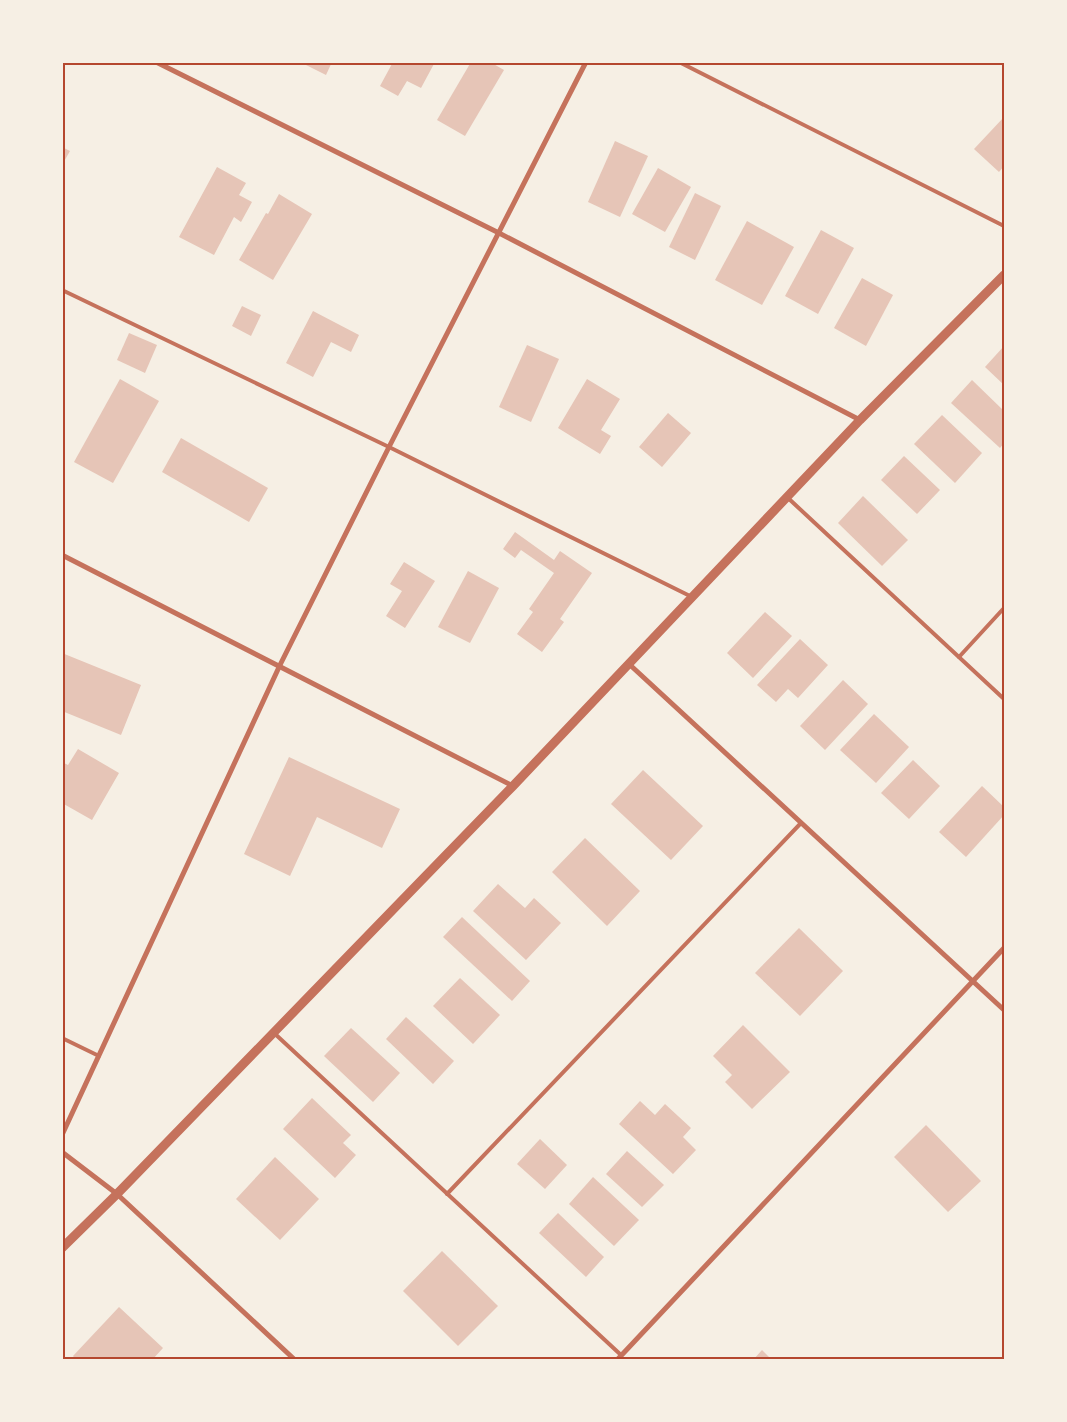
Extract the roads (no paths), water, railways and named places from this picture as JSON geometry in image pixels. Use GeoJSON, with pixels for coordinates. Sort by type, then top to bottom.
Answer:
{"type":"FeatureCollection","features":[{"type":"Feature","properties":{"kind":"street"},"geometry":{"type":"LineString","coordinates":[[156,62],[499,233],[860,420]]}},
{"type":"Feature","properties":{"kind":"street"},"geometry":{"type":"LineString","coordinates":[[62,1135],[280,665],[586,62]]}},
{"type":"Feature","properties":{"kind":"street"},"geometry":{"type":"LineString","coordinates":[[62,1248],[117,1194],[513,786],[860,420],[1004,276]]}},
{"type":"Feature","properties":{"kind":"street"},"geometry":{"type":"LineString","coordinates":[[62,555],[513,786]]}},
{"type":"Feature","properties":{"kind":"street"},"geometry":{"type":"LineString","coordinates":[[629,664],[1004,1010]]}},
{"type":"Feature","properties":{"kind":"street"},"geometry":{"type":"LineString","coordinates":[[619,1357],[1004,948]]}},
{"type":"Feature","properties":{"kind":"street"},"geometry":{"type":"LineString","coordinates":[[62,1152],[117,1194],[295,1360]]}},
{"type":"Feature","properties":{"kind":"lane"},"geometry":{"type":"LineString","coordinates":[[679,62],[1004,226]]}},
{"type":"Feature","properties":{"kind":"lane"},"geometry":{"type":"LineString","coordinates":[[62,290],[389,447],[692,597]]}},
{"type":"Feature","properties":{"kind":"lane"},"geometry":{"type":"LineString","coordinates":[[787,497],[1004,699]]}},
{"type":"Feature","properties":{"kind":"lane"},"geometry":{"type":"LineString","coordinates":[[959,656],[1004,608]]}},
{"type":"Feature","properties":{"kind":"lane"},"geometry":{"type":"LineString","coordinates":[[447,1194],[801,823]]}},
{"type":"Feature","properties":{"kind":"lane"},"geometry":{"type":"LineString","coordinates":[[274,1033],[619,1357]]}},
{"type":"Feature","properties":{"kind":"lane"},"geometry":{"type":"LineString","coordinates":[[62,1038],[99,1056]]}}]}
